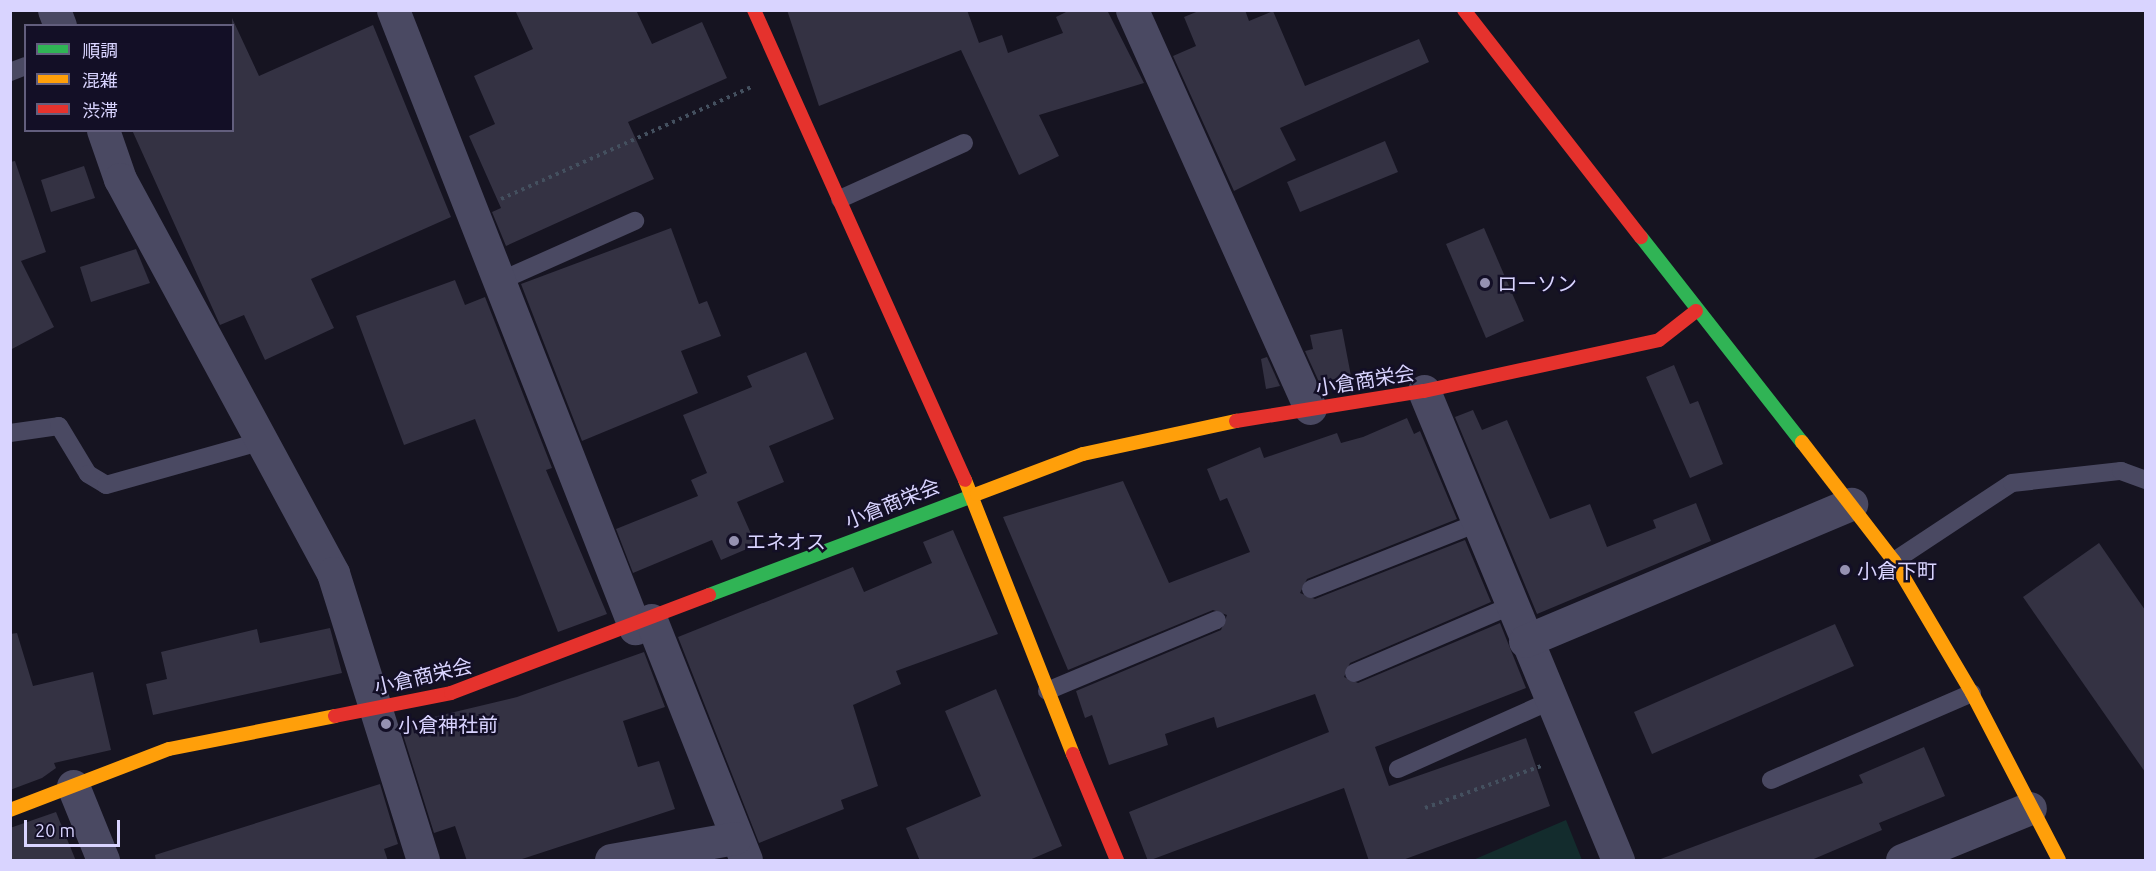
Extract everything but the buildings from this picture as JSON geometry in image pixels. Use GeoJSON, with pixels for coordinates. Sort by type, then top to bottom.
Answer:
{"type":"FeatureCollection","features":[{"type":"Feature","properties":{"kind":"street"},"geometry":{"type":"LineString","coordinates":[[393,10],[500,281],[643,624],[741,849],[610,861]]}},
{"type":"Feature","properties":{"kind":"street"},"geometry":{"type":"LineString","coordinates":[[754,10],[962,466],[968,494],[1117,861]]}},
{"type":"Feature","properties":{"kind":"street"},"geometry":{"type":"LineString","coordinates":[[1132,10],[1310,408]]}},
{"type":"Feature","properties":{"kind":"street"},"geometry":{"type":"LineString","coordinates":[[1464,10],[1696,311],[1894,561],[1972,693],[2059,861]]}},
{"type":"Feature","properties":{"kind":"street"},"geometry":{"type":"LineString","coordinates":[[104,132],[120,179],[333,573],[423,861]]}},
{"type":"Feature","properties":{"kind":"street","name":"小倉商栄会"},"geometry":{"type":"LineString","coordinates":[[10,810],[169,749],[451,693],[643,624],[968,494],[1083,454],[1310,408],[1424,391],[1659,340],[1696,311]]}},
{"type":"Feature","properties":{"kind":"street"},"geometry":{"type":"LineString","coordinates":[[1424,391],[1475,524],[1618,861]]}},
{"type":"Feature","properties":{"kind":"street"},"geometry":{"type":"LineString","coordinates":[[1525,641],[1851,504]]}},
{"type":"Feature","properties":{"kind":"street"},"geometry":{"type":"LineString","coordinates":[[73,786],[103,861]]}},
{"type":"Feature","properties":{"kind":"street"},"geometry":{"type":"LineString","coordinates":[[1902,861],[2030,808]]}},
{"type":"Feature","properties":{"kind":"lane"},"geometry":{"type":"LineString","coordinates":[[840,199],[964,143]]}},
{"type":"Feature","properties":{"kind":"lane"},"geometry":{"type":"LineString","coordinates":[[500,281],[635,221]]}},
{"type":"Feature","properties":{"kind":"lane"},"geometry":{"type":"LineString","coordinates":[[10,433],[59,426],[88,474],[106,485],[263,441]]}},
{"type":"Feature","properties":{"kind":"lane"},"geometry":{"type":"LineString","coordinates":[[1894,561],[2012,483],[2121,471],[2145,480]]}},
{"type":"Feature","properties":{"kind":"lane"},"geometry":{"type":"LineString","coordinates":[[1311,589],[1475,524]]}},
{"type":"Feature","properties":{"kind":"lane"},"geometry":{"type":"LineString","coordinates":[[1354,673],[1510,606]]}},
{"type":"Feature","properties":{"kind":"lane"},"geometry":{"type":"LineString","coordinates":[[1047,691],[1217,620]]}},
{"type":"Feature","properties":{"kind":"lane"},"geometry":{"type":"LineString","coordinates":[[1771,780],[1972,693]]}},
{"type":"Feature","properties":{"kind":"lane"},"geometry":{"type":"LineString","coordinates":[[1398,769],[1550,701]]}},
{"type":"Feature","properties":{"kind":"path"},"geometry":{"type":"LineString","coordinates":[[473,212],[782,73]]}},
{"type":"Feature","properties":{"kind":"path"},"geometry":{"type":"LineString","coordinates":[[1425,808],[1573,755]]}},
{"type":"Feature","properties":{"kind":"green space"},"geometry":{"type":"Polygon","coordinates":[[[1566,820],[1582,860],[1473,860],[1566,820]]]}},
{"type":"Feature","properties":{"kind":"traffic: fast"},"geometry":{"type":"LineString","coordinates":[[1641,237],[1802,442]]}},
{"type":"Feature","properties":{"kind":"traffic: fast"},"geometry":{"type":"LineString","coordinates":[[709,595],[977,494]]}},
{"type":"Feature","properties":{"kind":"traffic: slow"},"geometry":{"type":"LineString","coordinates":[[977,494],[1083,454],[1236,421]]}},
{"type":"Feature","properties":{"kind":"traffic: slow"},"geometry":{"type":"LineString","coordinates":[[1802,442],[1894,561],[1972,693],[2059,860]]}},
{"type":"Feature","properties":{"kind":"traffic: slow"},"geometry":{"type":"LineString","coordinates":[[965,480],[1073,754]]}},
{"type":"Feature","properties":{"kind":"traffic: slow"},"geometry":{"type":"LineString","coordinates":[[10,810],[169,749],[335,716]]}},
{"type":"Feature","properties":{"kind":"traffic: jam"},"geometry":{"type":"LineString","coordinates":[[754,10],[965,480]]}},
{"type":"Feature","properties":{"kind":"traffic: jam"},"geometry":{"type":"LineString","coordinates":[[1464,10],[1641,237]]}},
{"type":"Feature","properties":{"kind":"traffic: jam"},"geometry":{"type":"LineString","coordinates":[[1236,421],[1424,391],[1659,340],[1696,311]]}},
{"type":"Feature","properties":{"kind":"traffic: jam"},"geometry":{"type":"LineString","coordinates":[[335,716],[451,693],[709,595]]}},
{"type":"Feature","properties":{"kind":"traffic: jam"},"geometry":{"type":"LineString","coordinates":[[1073,754],[1117,860]]}},
{"type":"Feature","properties":{"kind":"place","name":"ローソン"},"geometry":{"type":"Point","coordinates":[1485,283]}},
{"type":"Feature","properties":{"kind":"place","name":"エネオス"},"geometry":{"type":"Point","coordinates":[734,541]}},
{"type":"Feature","properties":{"kind":"place","name":"小倉下町"},"geometry":{"type":"Point","coordinates":[1845,570]}},
{"type":"Feature","properties":{"kind":"place","name":"小倉神社前"},"geometry":{"type":"Point","coordinates":[386,724]}}]}
